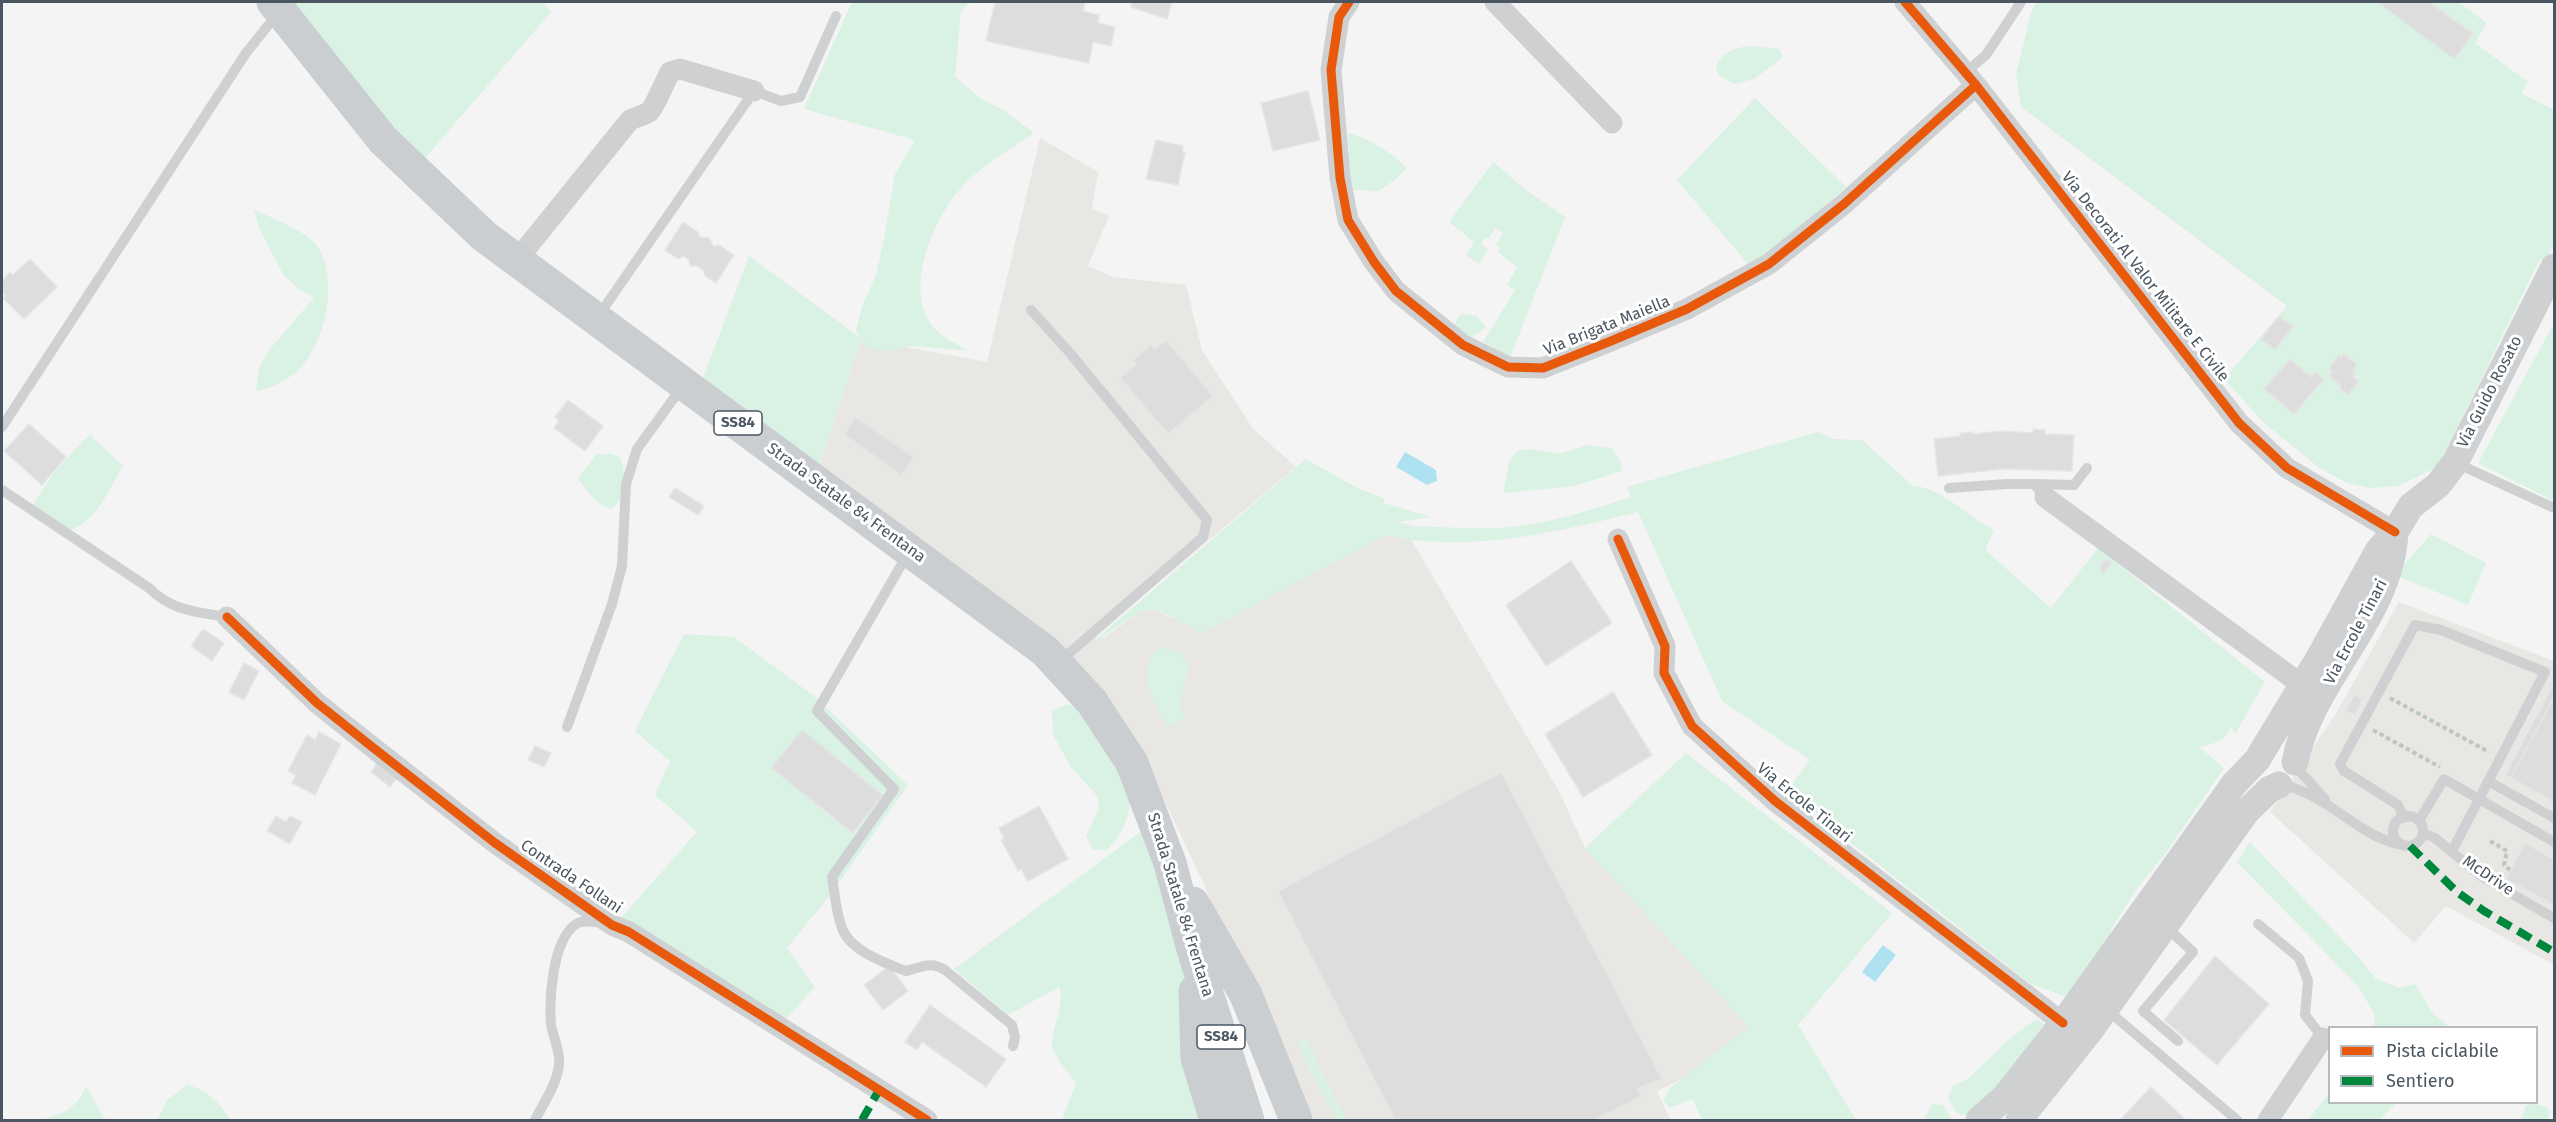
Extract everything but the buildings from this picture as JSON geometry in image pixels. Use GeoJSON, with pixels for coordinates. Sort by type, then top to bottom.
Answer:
{"type":"FeatureCollection","features":[{"type":"Feature","properties":{"kind":"main road","name":"Strada Statale 84 Frentana"},"geometry":{"type":"LineString","coordinates":[[277,6],[383,140],[484,237],[910,549],[1045,651],[1092,702],[1132,763],[1170,863],[1194,953],[1248,1120]]}},
{"type":"Feature","properties":{"kind":"main road"},"geometry":{"type":"LineString","coordinates":[[1170,863],[1246,995],[1296,1120]]}},
{"type":"Feature","properties":{"kind":"main road"},"geometry":{"type":"LineString","coordinates":[[1194,953],[1197,1058],[1216,1120]]}},
{"type":"Feature","properties":{"kind":"street","name":"Via Brigata Maiella"},"geometry":{"type":"LineString","coordinates":[[1349,2],[1339,17],[1331,70],[1340,178],[1348,220],[1374,262],[1396,291],[1463,345],[1508,367],[1543,368],[1602,345],[1687,309],[1768,264],[1844,204],[1971,79]]}},
{"type":"Feature","properties":{"kind":"street"},"geometry":{"type":"LineString","coordinates":[[1495,2],[1612,123]]}},
{"type":"Feature","properties":{"kind":"street","name":"Via Decorati Al Valor Militare E Civile"},"geometry":{"type":"LineString","coordinates":[[1905,2],[1971,79],[2240,423],[2287,468],[2395,532]]}},
{"type":"Feature","properties":{"kind":"street"},"geometry":{"type":"LineString","coordinates":[[516,261],[630,120],[648,112],[655,105],[670,72],[680,69],[754,91]]}},
{"type":"Feature","properties":{"kind":"street","name":"Via Guido Rosato"},"geometry":{"type":"LineString","coordinates":[[2395,532],[2411,506],[2438,485],[2455,463],[2554,267]]}},
{"type":"Feature","properties":{"kind":"street","name":"Via Ercole Tinari"},"geometry":{"type":"LineString","coordinates":[[2040,491],[2302,685]]}},
{"type":"Feature","properties":{"kind":"street","name":"Via Ercole Tinari"},"geometry":{"type":"LineString","coordinates":[[1979,1120],[2004,1098],[2063,1023],[2234,784],[2259,757],[2378,551],[2395,532]]}},
{"type":"Feature","properties":{"kind":"street","name":"Via Ercole Tinari"},"geometry":{"type":"LineString","coordinates":[[2287,774],[2305,724],[2363,626],[2385,580],[2394,555],[2395,532]]}},
{"type":"Feature","properties":{"kind":"street","name":"Via Ercole Tinari"},"geometry":{"type":"LineString","coordinates":[[1618,539],[1665,646],[1664,673],[1692,726],[1775,801],[2063,1023]]}},
{"type":"Feature","properties":{"kind":"street","name":"Contrada Follani"},"geometry":{"type":"LineString","coordinates":[[227,617],[317,703],[495,843],[612,925],[629,932],[927,1120]]}},
{"type":"Feature","properties":{"kind":"street"},"geometry":{"type":"LineString","coordinates":[[2019,1120],[2106,1009],[2247,811],[2287,774],[2289,752],[2280,747],[2269,748],[2259,757]]}},
{"type":"Feature","properties":{"kind":"street"},"geometry":{"type":"LineString","coordinates":[[2268,1120],[2323,1038]]}},
{"type":"Feature","properties":{"kind":"lane"},"geometry":{"type":"LineString","coordinates":[[1971,79],[2021,2]]}},
{"type":"Feature","properties":{"kind":"lane"},"geometry":{"type":"LineString","coordinates":[[2,427],[277,6]]}},
{"type":"Feature","properties":{"kind":"lane"},"geometry":{"type":"LineString","coordinates":[[595,320],[754,91],[781,101],[800,97],[836,16]]}},
{"type":"Feature","properties":{"kind":"lane"},"geometry":{"type":"LineString","coordinates":[[1031,310],[1070,353],[1207,520],[1203,537],[1056,664]]}},
{"type":"Feature","properties":{"kind":"lane"},"geometry":{"type":"LineString","coordinates":[[567,727],[612,604],[620,575],[626,484],[637,448],[685,384]]}},
{"type":"Feature","properties":{"kind":"lane"},"geometry":{"type":"LineString","coordinates":[[2455,463],[2554,508]]}},
{"type":"Feature","properties":{"kind":"lane"},"geometry":{"type":"LineString","coordinates":[[1949,488],[2007,484],[2040,491],[2074,485],[2087,468]]}},
{"type":"Feature","properties":{"kind":"lane"},"geometry":{"type":"LineString","coordinates":[[2,490],[149,588],[162,601],[182,608],[227,617]]}},
{"type":"Feature","properties":{"kind":"lane"},"geometry":{"type":"LineString","coordinates":[[910,549],[818,711],[894,789],[832,878],[842,929],[849,941],[868,956],[892,963],[906,971],[926,964],[938,965],[1012,1025],[1013,1046]]}},
{"type":"Feature","properties":{"kind":"lane"},"geometry":{"type":"LineString","coordinates":[[2404,818],[2398,805],[2344,771],[2340,765],[2415,625],[2441,630],[2550,674],[2500,758],[2452,851]]}},
{"type":"Feature","properties":{"kind":"lane"},"geometry":{"type":"LineString","coordinates":[[2287,774],[2299,789],[2331,806]]}},
{"type":"Feature","properties":{"kind":"lane"},"geometry":{"type":"LineString","coordinates":[[2287,774],[2376,836],[2395,844],[2404,845],[2416,844],[2423,833],[2419,821],[2413,817],[2404,818],[2394,828],[2376,836]]}},
{"type":"Feature","properties":{"kind":"lane"},"geometry":{"type":"LineString","coordinates":[[2419,821],[2444,779],[2554,842]]}},
{"type":"Feature","properties":{"kind":"lane"},"geometry":{"type":"LineString","coordinates":[[2488,781],[2554,818]]}},
{"type":"Feature","properties":{"kind":"lane"},"geometry":{"type":"LineString","coordinates":[[2394,828],[2395,836],[2404,845]]}},
{"type":"Feature","properties":{"kind":"lane","name":"McDrive"},"geometry":{"type":"LineString","coordinates":[[2423,833],[2435,838],[2481,876],[2554,918]]}},
{"type":"Feature","properties":{"kind":"lane"},"geometry":{"type":"LineString","coordinates":[[535,1120],[557,1075],[560,1063],[552,1028],[549,1000],[557,955],[568,932],[577,923],[591,921],[612,925]]}},
{"type":"Feature","properties":{"kind":"lane"},"geometry":{"type":"LineString","coordinates":[[2258,924],[2299,958],[2308,981],[2305,1015],[2323,1038]]}},
{"type":"Feature","properties":{"kind":"lane"},"geometry":{"type":"LineString","coordinates":[[2164,925],[2193,952],[2143,1011],[2178,1041]]}},
{"type":"Feature","properties":{"kind":"lane"},"geometry":{"type":"LineString","coordinates":[[2106,1009],[2237,1120]]}},
{"type":"Feature","properties":{"kind":"path"},"geometry":{"type":"LineString","coordinates":[[2379,692],[2500,758]]}},
{"type":"Feature","properties":{"kind":"path"},"geometry":{"type":"LineString","coordinates":[[2362,724],[2448,771]]}},
{"type":"Feature","properties":{"kind":"path"},"geometry":{"type":"LineString","coordinates":[[2490,841],[2507,851],[2504,866],[2510,870]]}},
{"type":"Feature","properties":{"kind":"shaded area"},"geometry":{"type":"Polygon","coordinates":[[[1040,138],[1098,172],[1092,208],[1109,216],[1088,266],[1113,277],[1186,285],[1202,350],[1253,429],[1296,467],[1097,634],[1095,640],[1105,637],[1140,611],[1156,609],[1172,619],[1386,535],[1411,539],[1560,793],[1585,848],[1749,1027],[1682,1079],[1657,1091],[1671,1120],[1306,1120],[1202,880],[1145,759],[820,464],[861,339],[987,362],[1040,138]]]}},
{"type":"Feature","properties":{"kind":"shaded area"},"geometry":{"type":"Polygon","coordinates":[[[2399,602],[2554,661],[2554,965],[2446,906],[2414,943],[2270,812],[2335,715],[2399,602]]]}},
{"type":"Feature","properties":{"kind":"green space"},"geometry":{"type":"Polygon","coordinates":[[[287,2],[543,2],[551,12],[420,164],[287,2]]]}},
{"type":"Feature","properties":{"kind":"green space"},"geometry":{"type":"Polygon","coordinates":[[[852,2],[970,2],[961,11],[955,77],[983,100],[1003,110],[1034,133],[986,165],[961,188],[940,219],[924,258],[921,297],[926,315],[939,333],[967,351],[915,346],[887,351],[867,348],[861,339],[820,464],[703,378],[749,256],[861,338],[856,330],[862,307],[876,275],[895,174],[915,140],[804,109],[852,2]]]}},
{"type":"Feature","properties":{"kind":"green space"},"geometry":{"type":"Polygon","coordinates":[[[2036,2],[2458,2],[2487,23],[2475,43],[2528,82],[2521,93],[2554,110],[2554,244],[2545,260],[2540,259],[2463,416],[2452,450],[2435,468],[2398,486],[2370,488],[2347,483],[2321,469],[2264,423],[2224,379],[2287,306],[2021,107],[2016,74],[2031,13],[2036,2]]]}},
{"type":"Feature","properties":{"kind":"green space"},"geometry":{"type":"Polygon","coordinates":[[[1746,46],[1775,48],[1780,50],[1783,57],[1754,79],[1733,84],[1720,76],[1716,70],[1718,64],[1726,53],[1746,46]]]}},
{"type":"Feature","properties":{"kind":"green space"},"geometry":{"type":"Polygon","coordinates":[[[1755,98],[1846,187],[1752,269],[1677,180],[1755,98]]]}},
{"type":"Feature","properties":{"kind":"green space"},"geometry":{"type":"Polygon","coordinates":[[[1348,133],[1380,147],[1407,168],[1395,180],[1378,191],[1351,190],[1348,133]]]}},
{"type":"Feature","properties":{"kind":"green space"},"geometry":{"type":"Polygon","coordinates":[[[1493,162],[1526,190],[1565,217],[1510,358],[1483,342],[1515,290],[1507,285],[1517,267],[1498,252],[1500,248],[1496,244],[1503,233],[1496,228],[1488,239],[1485,237],[1481,244],[1488,250],[1479,264],[1466,255],[1474,242],[1449,222],[1493,162]]]}},
{"type":"Feature","properties":{"kind":"green space"},"geometry":{"type":"Polygon","coordinates":[[[254,210],[289,226],[314,242],[324,261],[328,277],[326,312],[322,329],[307,359],[288,378],[256,391],[259,368],[269,350],[314,298],[284,276],[260,230],[254,210]]]}},
{"type":"Feature","properties":{"kind":"green space"},"geometry":{"type":"Polygon","coordinates":[[[1462,314],[1476,316],[1486,327],[1470,339],[1457,334],[1456,322],[1462,314]]]}},
{"type":"Feature","properties":{"kind":"green space"},"geometry":{"type":"Polygon","coordinates":[[[2554,323],[2554,501],[2478,463],[2554,323]]]}},
{"type":"Feature","properties":{"kind":"green space"},"geometry":{"type":"Polygon","coordinates":[[[1818,432],[1833,439],[1862,440],[1913,486],[1933,491],[1994,530],[1985,550],[2051,608],[2098,548],[2265,682],[2235,734],[2231,727],[2218,742],[2199,747],[2224,768],[2167,851],[2138,887],[2111,929],[2112,940],[2075,996],[2061,995],[2031,984],[1786,792],[1810,760],[1722,701],[1638,512],[1544,533],[1481,541],[1449,542],[1386,535],[1202,633],[1156,609],[1140,611],[1095,640],[1306,459],[1359,489],[1384,498],[1384,503],[1431,517],[1399,522],[1412,526],[1500,528],[1541,523],[1593,509],[1631,497],[1627,487],[1818,432]]]}},
{"type":"Feature","properties":{"kind":"green space"},"geometry":{"type":"Polygon","coordinates":[[[90,435],[123,466],[96,511],[89,519],[71,530],[33,506],[58,468],[90,435]]]}},
{"type":"Feature","properties":{"kind":"green space"},"geometry":{"type":"Polygon","coordinates":[[[1588,445],[1612,448],[1620,460],[1622,471],[1574,486],[1503,493],[1509,462],[1517,451],[1530,449],[1559,454],[1588,445]]]}},
{"type":"Feature","properties":{"kind":"green space"},"geometry":{"type":"Polygon","coordinates":[[[597,454],[612,454],[621,458],[623,464],[623,493],[611,509],[596,500],[578,479],[597,454]]]}},
{"type":"Feature","properties":{"kind":"green space"},"geometry":{"type":"Polygon","coordinates":[[[2431,534],[2486,563],[2468,605],[2395,575],[2431,534]]]}},
{"type":"Feature","properties":{"kind":"green space"},"geometry":{"type":"Polygon","coordinates":[[[684,634],[734,637],[814,696],[908,785],[827,899],[787,948],[815,987],[783,1022],[620,919],[697,832],[655,795],[670,761],[635,731],[684,634]]]}},
{"type":"Feature","properties":{"kind":"green space"},"geometry":{"type":"Polygon","coordinates":[[[1162,647],[1181,653],[1189,665],[1180,705],[1184,719],[1167,727],[1152,695],[1146,674],[1153,655],[1162,647]]]}},
{"type":"Feature","properties":{"kind":"green space"},"geometry":{"type":"Polygon","coordinates":[[[1069,704],[1086,716],[1132,793],[1125,824],[1107,850],[1094,850],[1086,837],[1099,808],[1098,797],[1071,767],[1053,735],[1052,710],[1069,704]]]}},
{"type":"Feature","properties":{"kind":"green space"},"geometry":{"type":"Polygon","coordinates":[[[1686,753],[1892,913],[1798,1025],[1856,1120],[1800,1120],[1799,1118],[1795,1120],[1702,1120],[1693,1099],[1669,1108],[1663,1100],[1670,1088],[1749,1027],[1585,848],[1686,753]]]}},
{"type":"Feature","properties":{"kind":"green space"},"geometry":{"type":"Polygon","coordinates":[[[1147,827],[1180,927],[1204,1120],[1062,1120],[1076,1084],[1056,1056],[1052,1045],[1060,1004],[1059,987],[1008,1015],[954,969],[1147,827]]]}},
{"type":"Feature","properties":{"kind":"green space"},"geometry":{"type":"Polygon","coordinates":[[[2250,842],[2353,951],[2376,979],[2399,988],[2415,984],[2431,1011],[2448,1026],[2374,1026],[2375,1015],[2358,986],[2237,862],[2250,842]]]}},
{"type":"Feature","properties":{"kind":"green space"},"geometry":{"type":"Polygon","coordinates":[[[2036,1019],[2053,1029],[1978,1110],[1964,1115],[1957,1113],[1948,1099],[1953,1086],[1969,1078],[2008,1040],[2036,1019]]]}},
{"type":"Feature","properties":{"kind":"green space"},"geometry":{"type":"Polygon","coordinates":[[[1307,1038],[1325,1080],[1347,1120],[1337,1120],[1310,1071],[1298,1042],[1307,1038]]]}},
{"type":"Feature","properties":{"kind":"green space"},"geometry":{"type":"Polygon","coordinates":[[[187,1085],[201,1090],[212,1098],[231,1120],[157,1120],[168,1099],[187,1085]]]}},
{"type":"Feature","properties":{"kind":"green space"},"geometry":{"type":"Polygon","coordinates":[[[86,1086],[105,1120],[41,1120],[69,1109],[78,1100],[86,1086]]]}},
{"type":"Feature","properties":{"kind":"green space"},"geometry":{"type":"Polygon","coordinates":[[[2328,1094],[2328,1104],[2395,1104],[2379,1120],[2308,1120],[2328,1094]]]}},
{"type":"Feature","properties":{"kind":"green space"},"geometry":{"type":"Polygon","coordinates":[[[1933,1104],[1943,1105],[1952,1120],[1923,1120],[1933,1104]]]}},
{"type":"Feature","properties":{"kind":"green space"},"geometry":{"type":"Polygon","coordinates":[[[2535,1104],[2547,1107],[2550,1113],[2548,1120],[2521,1120],[2525,1107],[2535,1104]]]}},
{"type":"Feature","properties":{"kind":"water"},"geometry":{"type":"Polygon","coordinates":[[[1405,452],[1436,470],[1437,481],[1427,485],[1396,467],[1405,452]]]}},
{"type":"Feature","properties":{"kind":"water"},"geometry":{"type":"Polygon","coordinates":[[[1883,945],[1896,955],[1875,982],[1862,972],[1883,945]]]}},
{"type":"Feature","properties":{"kind":"marked path"},"geometry":{"type":"LineString","coordinates":[[2410,846],[2457,892],[2484,911],[2554,952]]}},
{"type":"Feature","properties":{"kind":"marked path"},"geometry":{"type":"LineString","coordinates":[[862,1120],[879,1090]]}},
{"type":"Feature","properties":{"kind":"cycle path"},"geometry":{"type":"LineString","coordinates":[[1349,2],[1339,17],[1331,70],[1340,178],[1348,220],[1374,262],[1396,291],[1463,345],[1508,367],[1543,368],[1687,309],[1769,264],[1844,204],[1976,85]]}},
{"type":"Feature","properties":{"kind":"cycle path"},"geometry":{"type":"LineString","coordinates":[[1905,2],[1976,85],[2239,423],[2287,468],[2395,532]]}},
{"type":"Feature","properties":{"kind":"cycle path"},"geometry":{"type":"LineString","coordinates":[[1618,539],[1665,646],[1664,673],[1692,726],[1775,801],[2063,1023]]}},
{"type":"Feature","properties":{"kind":"cycle path"},"geometry":{"type":"LineString","coordinates":[[227,617],[317,703],[495,843],[612,925],[629,932],[927,1120]]}}]}
